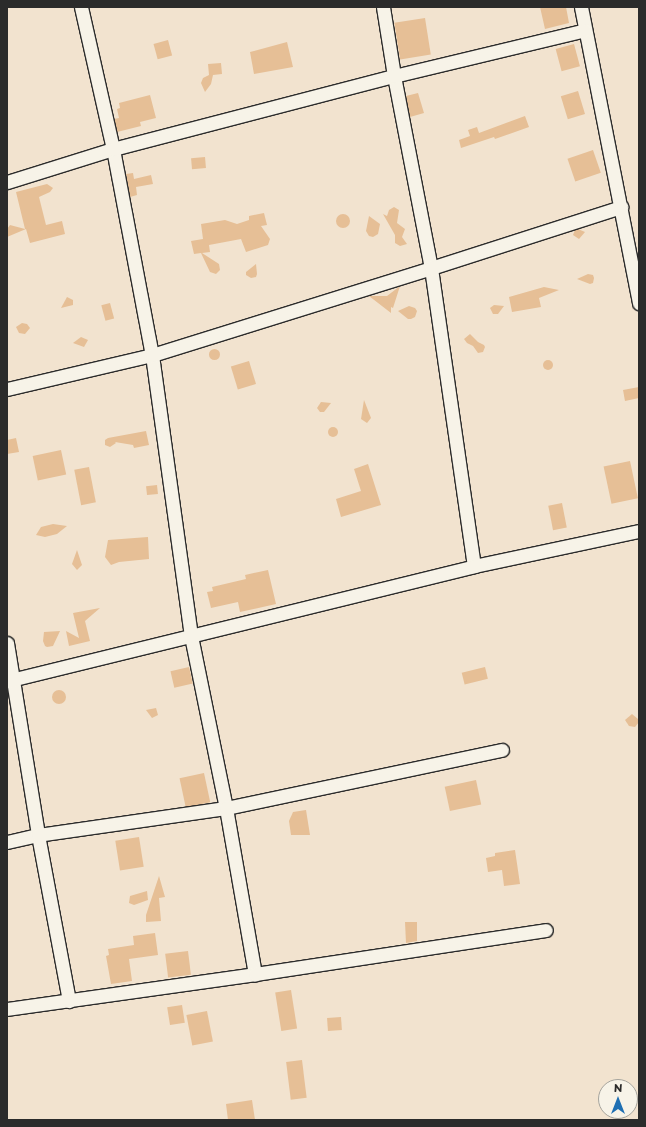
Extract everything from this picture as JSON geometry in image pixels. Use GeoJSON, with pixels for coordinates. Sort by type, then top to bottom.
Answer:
{"type":"FeatureCollection","features":[{"type":"Feature","properties":{"kind":"street"},"geometry":{"type":"LineString","coordinates":[[81,7],[112,150],[152,355],[191,636],[226,808],[255,974]]}},
{"type":"Feature","properties":{"kind":"street"},"geometry":{"type":"LineString","coordinates":[[383,7],[394,76],[431,268],[474,566]]}},
{"type":"Feature","properties":{"kind":"street"},"geometry":{"type":"LineString","coordinates":[[581,7],[639,303]]}},
{"type":"Feature","properties":{"kind":"street"},"geometry":{"type":"LineString","coordinates":[[7,182],[112,150],[394,76],[585,30]]}},
{"type":"Feature","properties":{"kind":"street"},"geometry":{"type":"LineString","coordinates":[[7,389],[152,355],[621,207]]}},
{"type":"Feature","properties":{"kind":"street"},"geometry":{"type":"LineString","coordinates":[[10,680],[474,566],[639,531]]}},
{"type":"Feature","properties":{"kind":"street"},"geometry":{"type":"LineString","coordinates":[[7,643],[10,680],[69,1001]]}},
{"type":"Feature","properties":{"kind":"street"},"geometry":{"type":"LineString","coordinates":[[7,842],[38,835],[226,808],[502,750]]}},
{"type":"Feature","properties":{"kind":"street"},"geometry":{"type":"LineString","coordinates":[[7,1009],[255,974],[546,930]]}},
{"type":"Feature","properties":{"kind":"building"},"geometry":{"type":"Polygon","coordinates":[[[540,7],[566,7],[569,23],[545,29],[540,7]]]}},
{"type":"Feature","properties":{"kind":"building"},"geometry":{"type":"Polygon","coordinates":[[[425,18],[431,55],[400,59],[394,23],[425,18]]]}},
{"type":"Feature","properties":{"kind":"building"},"geometry":{"type":"Polygon","coordinates":[[[168,40],[172,55],[158,59],[154,44],[168,40]]]}},
{"type":"Feature","properties":{"kind":"building"},"geometry":{"type":"Polygon","coordinates":[[[287,42],[293,67],[254,74],[250,52],[287,42]]]}},
{"type":"Feature","properties":{"kind":"building"},"geometry":{"type":"Polygon","coordinates":[[[574,44],[580,66],[562,71],[556,49],[574,44]]]}},
{"type":"Feature","properties":{"kind":"building"},"geometry":{"type":"Polygon","coordinates":[[[221,63],[222,74],[213,75],[211,84],[205,92],[201,83],[203,78],[209,75],[208,64],[221,63]]]}},
{"type":"Feature","properties":{"kind":"building"},"geometry":{"type":"Polygon","coordinates":[[[578,91],[585,114],[568,119],[561,96],[578,91]]]}},
{"type":"Feature","properties":{"kind":"building"},"geometry":{"type":"Polygon","coordinates":[[[418,93],[424,113],[410,117],[406,96],[418,93]]]}},
{"type":"Feature","properties":{"kind":"building"},"geometry":{"type":"Polygon","coordinates":[[[150,95],[156,118],[140,122],[141,126],[117,132],[114,119],[119,118],[117,109],[120,108],[119,103],[150,95]]]}},
{"type":"Feature","properties":{"kind":"building"},"geometry":{"type":"Polygon","coordinates":[[[525,116],[529,127],[495,139],[494,137],[461,148],[459,140],[470,136],[468,130],[477,127],[479,133],[525,116]]]}},
{"type":"Feature","properties":{"kind":"building"},"geometry":{"type":"Polygon","coordinates":[[[593,150],[601,173],[575,181],[567,159],[593,150]]]}},
{"type":"Feature","properties":{"kind":"building"},"geometry":{"type":"Polygon","coordinates":[[[205,157],[206,168],[192,169],[191,158],[205,157]]]}},
{"type":"Feature","properties":{"kind":"building"},"geometry":{"type":"Polygon","coordinates":[[[133,173],[134,179],[151,175],[153,184],[136,187],[137,195],[130,197],[126,174],[133,173]]]}},
{"type":"Feature","properties":{"kind":"building"},"geometry":{"type":"Polygon","coordinates":[[[47,184],[53,188],[50,192],[39,197],[46,225],[62,221],[65,234],[30,243],[26,229],[7,237],[7,229],[10,225],[25,229],[16,192],[47,184]]]}},
{"type":"Feature","properties":{"kind":"building"},"geometry":{"type":"Polygon","coordinates":[[[394,207],[399,210],[397,223],[405,229],[402,237],[407,244],[400,246],[395,243],[395,235],[383,214],[387,216],[389,210],[394,207]]]}},
{"type":"Feature","properties":{"kind":"building"},"geometry":{"type":"Polygon","coordinates":[[[264,213],[267,225],[261,226],[270,239],[268,245],[246,252],[241,239],[209,245],[210,252],[202,253],[219,264],[220,270],[216,274],[210,272],[201,253],[194,254],[191,241],[203,239],[201,224],[225,220],[237,224],[249,220],[249,216],[264,213]]]}},
{"type":"Feature","properties":{"kind":"building"},"geometry":{"type":"Polygon","coordinates":[[[343,214],[348,216],[350,221],[348,226],[343,228],[338,226],[336,221],[338,216],[343,214]]]}},
{"type":"Feature","properties":{"kind":"building"},"geometry":{"type":"Polygon","coordinates":[[[369,216],[380,224],[378,234],[373,237],[369,236],[366,231],[369,216]]]}},
{"type":"Feature","properties":{"kind":"building"},"geometry":{"type":"Polygon","coordinates":[[[578,229],[585,232],[579,239],[573,235],[575,230],[578,229]]]}},
{"type":"Feature","properties":{"kind":"building"},"geometry":{"type":"Polygon","coordinates":[[[256,264],[256,277],[251,278],[246,275],[246,272],[256,264]]]}},
{"type":"Feature","properties":{"kind":"building"},"geometry":{"type":"Polygon","coordinates":[[[588,274],[593,275],[593,283],[590,284],[577,279],[588,274]]]}},
{"type":"Feature","properties":{"kind":"building"},"geometry":{"type":"Polygon","coordinates":[[[400,286],[393,308],[391,307],[391,313],[369,296],[387,296],[400,286]]]}},
{"type":"Feature","properties":{"kind":"building"},"geometry":{"type":"Polygon","coordinates":[[[544,287],[559,290],[539,298],[541,307],[512,312],[509,297],[544,287]]]}},
{"type":"Feature","properties":{"kind":"building"},"geometry":{"type":"Polygon","coordinates":[[[67,297],[73,300],[73,305],[61,308],[67,297]]]}},
{"type":"Feature","properties":{"kind":"building"},"geometry":{"type":"Polygon","coordinates":[[[110,303],[114,318],[105,321],[101,305],[110,303]]]}},
{"type":"Feature","properties":{"kind":"building"},"geometry":{"type":"Polygon","coordinates":[[[494,305],[504,306],[498,314],[493,314],[490,308],[494,305]]]}},
{"type":"Feature","properties":{"kind":"building"},"geometry":{"type":"Polygon","coordinates":[[[409,306],[415,308],[417,311],[415,317],[411,319],[408,319],[398,311],[409,306]]]}},
{"type":"Feature","properties":{"kind":"building"},"geometry":{"type":"Polygon","coordinates":[[[22,323],[27,324],[30,328],[25,334],[19,333],[16,327],[22,323]]]}},
{"type":"Feature","properties":{"kind":"building"},"geometry":{"type":"Polygon","coordinates":[[[470,334],[478,342],[484,345],[485,347],[483,352],[478,353],[473,346],[467,343],[464,339],[470,334]]]}},
{"type":"Feature","properties":{"kind":"building"},"geometry":{"type":"Polygon","coordinates":[[[81,337],[88,340],[84,347],[73,343],[81,337]]]}},
{"type":"Feature","properties":{"kind":"building"},"geometry":{"type":"Polygon","coordinates":[[[214,348],[218,350],[220,354],[218,358],[214,360],[210,358],[208,354],[210,350],[214,348]]]}},
{"type":"Feature","properties":{"kind":"building"},"geometry":{"type":"Polygon","coordinates":[[[546,360],[550,360],[552,361],[552,369],[546,370],[543,367],[543,363],[546,360]]]}},
{"type":"Feature","properties":{"kind":"building"},"geometry":{"type":"Polygon","coordinates":[[[249,361],[256,384],[238,390],[231,367],[249,361]]]}},
{"type":"Feature","properties":{"kind":"building"},"geometry":{"type":"Polygon","coordinates":[[[639,387],[639,398],[625,401],[623,390],[639,387]]]}},
{"type":"Feature","properties":{"kind":"building"},"geometry":{"type":"Polygon","coordinates":[[[364,400],[371,418],[367,423],[361,419],[364,400]]]}},
{"type":"Feature","properties":{"kind":"building"},"geometry":{"type":"Polygon","coordinates":[[[321,402],[331,403],[324,412],[320,412],[317,408],[321,402]]]}},
{"type":"Feature","properties":{"kind":"building"},"geometry":{"type":"Polygon","coordinates":[[[331,427],[335,427],[337,428],[337,436],[331,437],[328,434],[328,430],[331,427]]]}},
{"type":"Feature","properties":{"kind":"building"},"geometry":{"type":"Polygon","coordinates":[[[146,431],[149,445],[134,448],[133,445],[115,442],[116,443],[110,447],[105,445],[105,440],[108,438],[146,431]]]}},
{"type":"Feature","properties":{"kind":"building"},"geometry":{"type":"Polygon","coordinates":[[[16,438],[19,452],[7,454],[7,440],[16,438]]]}},
{"type":"Feature","properties":{"kind":"building"},"geometry":{"type":"Polygon","coordinates":[[[61,450],[66,474],[38,480],[33,456],[61,450]]]}},
{"type":"Feature","properties":{"kind":"building"},"geometry":{"type":"Polygon","coordinates":[[[630,461],[638,498],[611,504],[604,467],[630,461]]]}},
{"type":"Feature","properties":{"kind":"building"},"geometry":{"type":"Polygon","coordinates":[[[368,464],[381,505],[341,517],[336,499],[361,491],[354,469],[368,464]]]}},
{"type":"Feature","properties":{"kind":"building"},"geometry":{"type":"Polygon","coordinates":[[[89,467],[96,502],[81,505],[74,470],[89,467]]]}},
{"type":"Feature","properties":{"kind":"building"},"geometry":{"type":"Polygon","coordinates":[[[157,485],[158,494],[147,495],[146,486],[157,485]]]}},
{"type":"Feature","properties":{"kind":"building"},"geometry":{"type":"Polygon","coordinates":[[[562,503],[567,528],[553,530],[548,506],[562,503]]]}},
{"type":"Feature","properties":{"kind":"building"},"geometry":{"type":"Polygon","coordinates":[[[53,524],[67,526],[57,534],[45,537],[36,535],[41,527],[53,524]]]}},
{"type":"Feature","properties":{"kind":"building"},"geometry":{"type":"Polygon","coordinates":[[[148,537],[149,559],[119,562],[111,565],[105,557],[108,540],[148,537]]]}},
{"type":"Feature","properties":{"kind":"building"},"geometry":{"type":"Polygon","coordinates":[[[77,550],[82,565],[77,570],[72,564],[77,550]]]}},
{"type":"Feature","properties":{"kind":"building"},"geometry":{"type":"Polygon","coordinates":[[[268,570],[276,604],[240,612],[238,602],[211,608],[207,592],[213,591],[212,587],[246,579],[245,575],[268,570]]]}},
{"type":"Feature","properties":{"kind":"building"},"geometry":{"type":"Polygon","coordinates":[[[100,608],[85,621],[90,641],[69,646],[66,631],[79,638],[73,613],[100,608]]]}},
{"type":"Feature","properties":{"kind":"building"},"geometry":{"type":"Polygon","coordinates":[[[60,631],[53,646],[45,646],[43,641],[44,632],[60,631]]]}},
{"type":"Feature","properties":{"kind":"building"},"geometry":{"type":"Polygon","coordinates":[[[189,667],[193,684],[174,688],[170,671],[189,667]]]}},
{"type":"Feature","properties":{"kind":"building"},"geometry":{"type":"Polygon","coordinates":[[[485,667],[488,679],[465,684],[462,673],[485,667]]]}},
{"type":"Feature","properties":{"kind":"building"},"geometry":{"type":"Polygon","coordinates":[[[59,690],[64,692],[66,697],[64,702],[59,704],[54,702],[52,697],[54,692],[59,690]]]}},
{"type":"Feature","properties":{"kind":"building"},"geometry":{"type":"Polygon","coordinates":[[[156,708],[158,715],[152,718],[146,710],[156,708]]]}},
{"type":"Feature","properties":{"kind":"building"},"geometry":{"type":"Polygon","coordinates":[[[632,714],[638,719],[639,722],[635,727],[629,726],[625,720],[632,714]]]}},
{"type":"Feature","properties":{"kind":"building"},"geometry":{"type":"Polygon","coordinates":[[[204,773],[210,802],[186,808],[180,778],[204,773]]]}},
{"type":"Feature","properties":{"kind":"building"},"geometry":{"type":"Polygon","coordinates":[[[476,780],[481,804],[450,811],[445,787],[476,780]]]}},
{"type":"Feature","properties":{"kind":"building"},"geometry":{"type":"Polygon","coordinates":[[[306,810],[310,835],[291,835],[289,821],[293,812],[306,810]]]}},
{"type":"Feature","properties":{"kind":"building"},"geometry":{"type":"Polygon","coordinates":[[[139,837],[144,867],[120,870],[115,841],[139,837]]]}},
{"type":"Feature","properties":{"kind":"building"},"geometry":{"type":"Polygon","coordinates":[[[515,850],[520,884],[504,886],[502,870],[488,872],[486,858],[495,856],[495,853],[515,850]]]}},
{"type":"Feature","properties":{"kind":"building"},"geometry":{"type":"Polygon","coordinates":[[[159,876],[165,897],[159,898],[161,921],[146,922],[146,915],[159,876]]]}},
{"type":"Feature","properties":{"kind":"building"},"geometry":{"type":"Polygon","coordinates":[[[147,891],[148,900],[134,905],[129,903],[130,896],[147,891]]]}},
{"type":"Feature","properties":{"kind":"building"},"geometry":{"type":"Polygon","coordinates":[[[405,922],[417,922],[417,941],[406,943],[405,922]]]}},
{"type":"Feature","properties":{"kind":"building"},"geometry":{"type":"Polygon","coordinates":[[[155,933],[158,955],[129,959],[132,981],[111,984],[106,956],[109,955],[108,949],[134,945],[133,936],[155,933]]]}},
{"type":"Feature","properties":{"kind":"building"},"geometry":{"type":"Polygon","coordinates":[[[188,951],[191,975],[168,978],[165,954],[188,951]]]}},
{"type":"Feature","properties":{"kind":"building"},"geometry":{"type":"Polygon","coordinates":[[[291,990],[297,1029],[281,1031],[275,993],[291,990]]]}},
{"type":"Feature","properties":{"kind":"building"},"geometry":{"type":"Polygon","coordinates":[[[182,1005],[185,1023],[170,1025],[167,1007],[182,1005]]]}},
{"type":"Feature","properties":{"kind":"building"},"geometry":{"type":"Polygon","coordinates":[[[207,1011],[213,1041],[192,1045],[186,1015],[207,1011]]]}},
{"type":"Feature","properties":{"kind":"building"},"geometry":{"type":"Polygon","coordinates":[[[341,1017],[342,1030],[328,1031],[327,1018],[341,1017]]]}},
{"type":"Feature","properties":{"kind":"building"},"geometry":{"type":"Polygon","coordinates":[[[302,1060],[307,1098],[291,1100],[286,1062],[302,1060]]]}},
{"type":"Feature","properties":{"kind":"building"},"geometry":{"type":"Polygon","coordinates":[[[252,1100],[255,1120],[228,1120],[226,1104],[252,1100]]]}}]}
